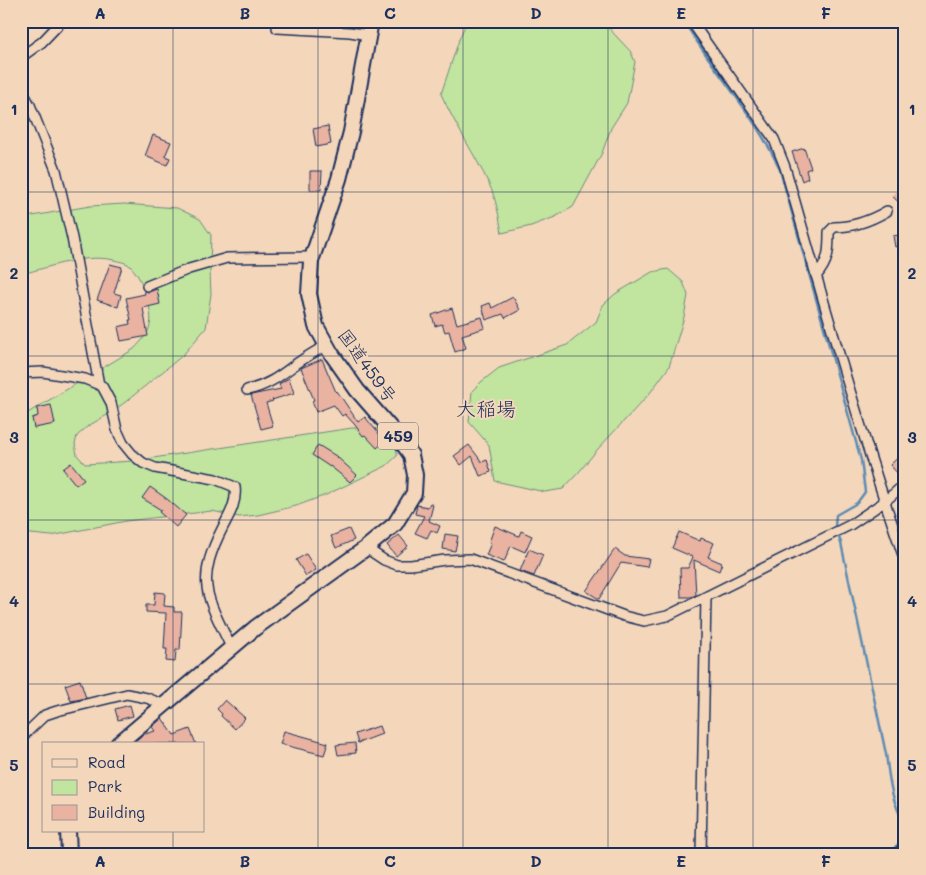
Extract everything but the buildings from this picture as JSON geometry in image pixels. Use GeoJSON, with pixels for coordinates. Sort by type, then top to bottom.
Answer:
{"type":"FeatureCollection","features":[{"type":"Feature","properties":{"kind":"highway","name":"国道459号"},"geometry":{"type":"LineString","coordinates":[[120,742],[231,647],[366,548],[395,524],[406,509],[414,493],[416,475],[411,455],[358,390],[327,345],[316,326],[309,294],[312,257],[339,179],[351,132],[370,28]]}},
{"type":"Feature","properties":{"kind":"highway"},"geometry":{"type":"LineString","coordinates":[[68,832],[69,854]]}},
{"type":"Feature","properties":{"kind":"street"},"geometry":{"type":"LineString","coordinates":[[21,57],[42,42],[62,21]]}},
{"type":"Feature","properties":{"kind":"street"},"geometry":{"type":"LineString","coordinates":[[691,21],[774,139],[786,167],[844,374],[884,502],[905,561]]}},
{"type":"Feature","properties":{"kind":"street"},"geometry":{"type":"LineString","coordinates":[[277,28],[350,32],[370,28]]}},
{"type":"Feature","properties":{"kind":"street"},"geometry":{"type":"LineString","coordinates":[[21,88],[30,104],[56,170],[72,238],[99,385]]}},
{"type":"Feature","properties":{"kind":"street"},"geometry":{"type":"LineString","coordinates":[[816,276],[824,267],[829,250],[829,232],[834,227],[845,227],[870,221],[888,212]]}},
{"type":"Feature","properties":{"kind":"street"},"geometry":{"type":"LineString","coordinates":[[147,286],[189,269],[227,258],[312,257]]}},
{"type":"Feature","properties":{"kind":"street"},"geometry":{"type":"LineString","coordinates":[[247,390],[260,388],[271,382],[309,355],[327,345]]}},
{"type":"Feature","properties":{"kind":"street"},"geometry":{"type":"LineString","coordinates":[[21,372],[43,372],[85,379],[102,386],[111,403],[117,430],[123,443],[143,463],[155,468],[215,478],[235,487],[236,495],[232,509],[213,546],[206,568],[206,584],[214,613],[231,647]]}},
{"type":"Feature","properties":{"kind":"street"},"geometry":{"type":"LineString","coordinates":[[366,548],[384,560],[397,564],[411,565],[445,560],[470,559],[624,616],[644,620],[667,616],[850,524],[884,502],[905,484]]}},
{"type":"Feature","properties":{"kind":"street"},"geometry":{"type":"LineString","coordinates":[[701,854],[706,597]]}},
{"type":"Feature","properties":{"kind":"street"},"geometry":{"type":"LineString","coordinates":[[21,738],[45,714],[76,706],[127,694],[165,704]]}},
{"type":"Feature","properties":{"kind":"street"},"geometry":{"type":"LineString","coordinates":[[898,854],[905,846]]}},
{"type":"Feature","properties":{"kind":"green space"},"geometry":{"type":"Polygon","coordinates":[[[467,21],[602,21],[631,52],[635,62],[627,103],[611,128],[602,153],[573,207],[555,217],[531,226],[502,233],[491,189],[441,94],[467,21]]]}},
{"type":"Feature","properties":{"kind":"green space"},"geometry":{"type":"Polygon","coordinates":[[[124,204],[177,208],[200,219],[211,235],[211,294],[206,328],[183,355],[128,400],[88,426],[77,436],[75,444],[77,455],[85,464],[133,461],[352,428],[374,428],[390,432],[397,447],[397,456],[386,466],[326,495],[296,506],[258,515],[239,517],[212,511],[126,521],[51,536],[21,533],[21,417],[134,349],[145,337],[151,320],[146,294],[135,272],[126,263],[106,259],[82,259],[21,274],[21,218],[90,206],[124,204]]]}},
{"type":"Feature","properties":{"kind":"green space"},"geometry":{"type":"Polygon","coordinates":[[[668,269],[683,282],[688,295],[684,317],[669,367],[650,393],[563,489],[545,492],[495,481],[489,445],[469,422],[472,391],[499,368],[567,345],[596,322],[603,305],[615,294],[652,272],[668,269]]]}},
{"type":"Feature","properties":{"kind":"waterway"},"geometry":{"type":"LineString","coordinates":[[684,21],[747,112],[780,170],[861,460],[865,492],[857,503],[836,515],[835,526],[841,543],[886,754],[891,789],[900,815],[905,823]]}},
{"type":"Feature","properties":{"kind":"waterway"},"geometry":{"type":"LineString","coordinates":[[888,854],[905,838]]}},
{"type":"Feature","properties":{"kind":"district","name":"大稲場"},"geometry":{"type":"Point","coordinates":[486,409]}}]}
